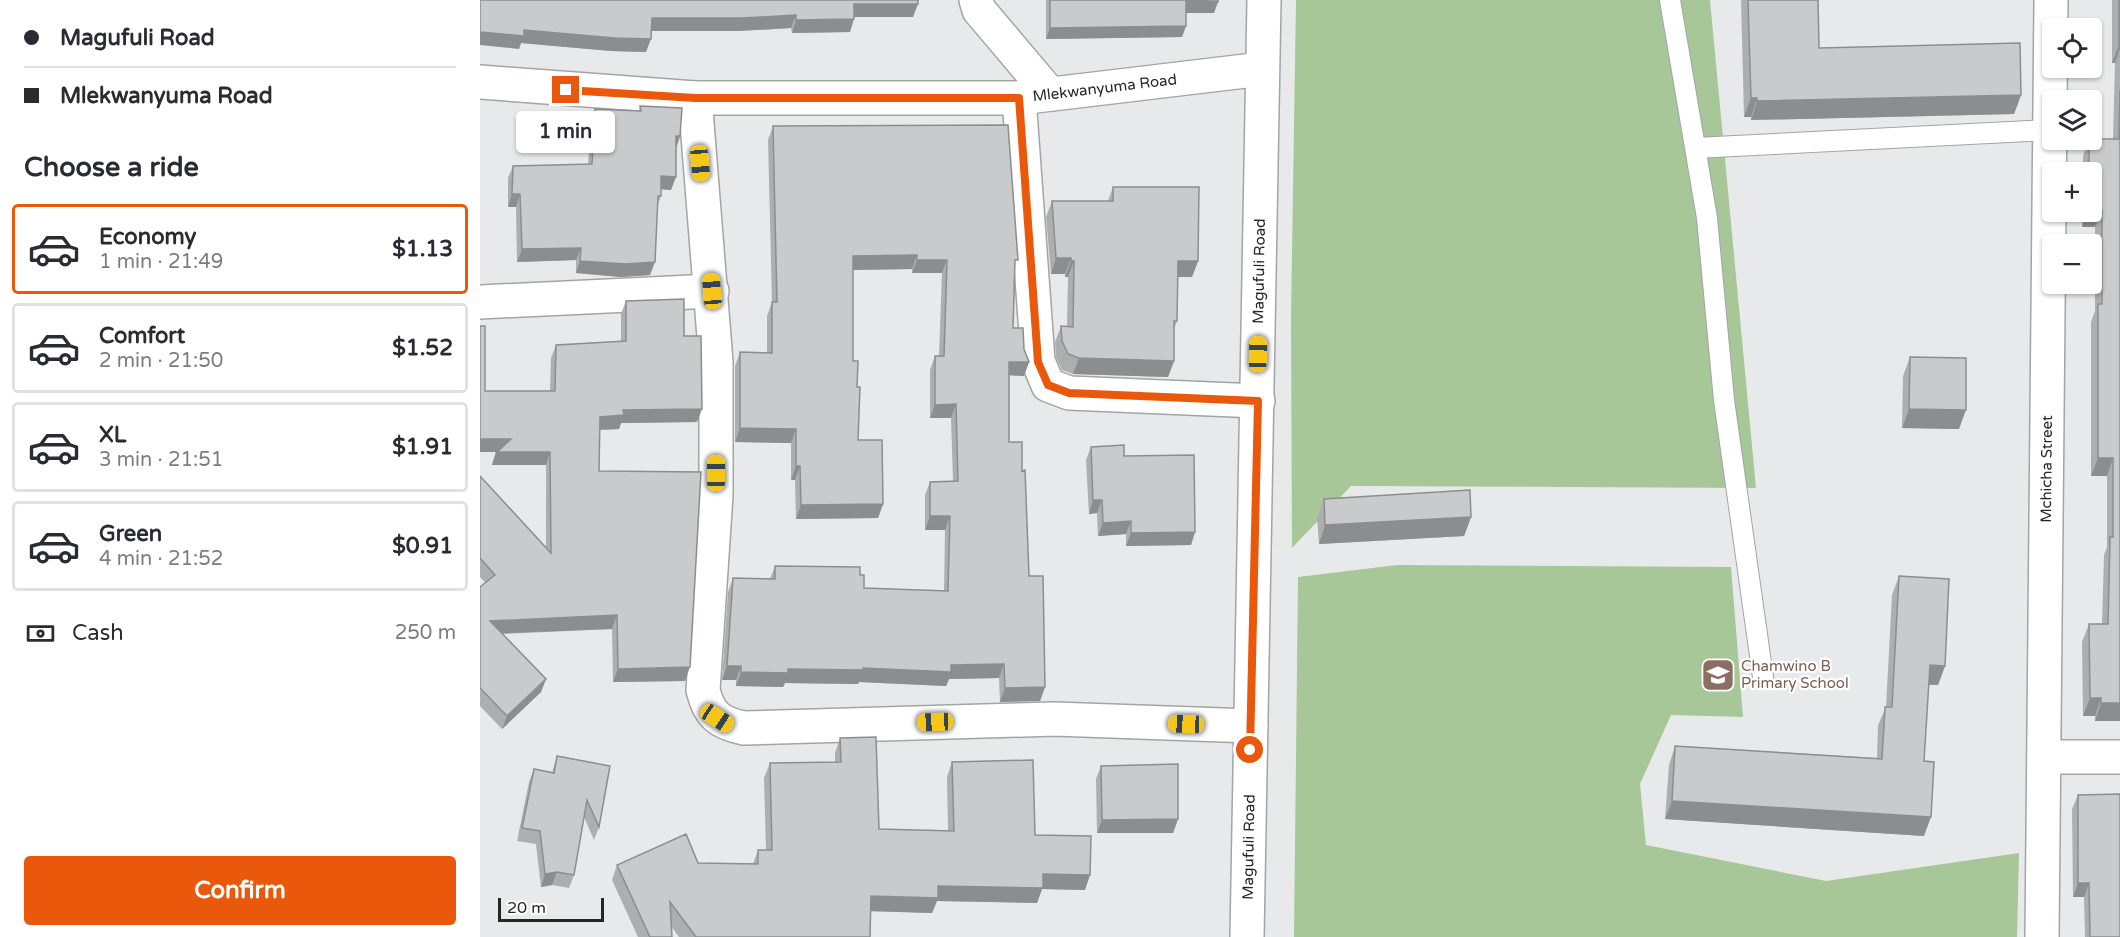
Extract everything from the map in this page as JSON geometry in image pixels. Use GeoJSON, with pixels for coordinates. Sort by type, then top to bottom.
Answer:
{"type":"FeatureCollection","features":[{"type":"Feature","properties":{"kind":"street"},"geometry":{"type":"LineString","coordinates":[[976,0],[979,10],[1034,96],[1038,362],[1048,385],[1069,393],[1258,401]]}},
{"type":"Feature","properties":{"kind":"street","name":"Magufuli Road"},"geometry":{"type":"LineString","coordinates":[[1247,937],[1264,0]]}},
{"type":"Feature","properties":{"kind":"street","name":"Mchicha Street"},"geometry":{"type":"LineString","coordinates":[[2050,90],[2051,0]]}},
{"type":"Feature","properties":{"kind":"street","name":"Mlekwanyuma Road"},"geometry":{"type":"LineString","coordinates":[[480,81],[695,98],[1034,96],[1262,69]]}},
{"type":"Feature","properties":{"kind":"street"},"geometry":{"type":"LineString","coordinates":[[695,98],[716,362],[716,495],[703,690],[706,705],[717,718],[728,725],[744,728],[1055,719],[1251,726]]}},
{"type":"Feature","properties":{"kind":"street","name":"Mchicha Street"},"geometry":{"type":"LineString","coordinates":[[2042,937],[2050,150]]}},
{"type":"Feature","properties":{"kind":"street"},"geometry":{"type":"LineString","coordinates":[[480,302],[712,291]]}},
{"type":"Feature","properties":{"kind":"street"},"geometry":{"type":"LineString","coordinates":[[2044,757],[2120,757]]}},
{"type":"Feature","properties":{"kind":"lane"},"geometry":{"type":"LineString","coordinates":[[1670,0],[1707,218],[1724,400],[1763,677]]}},
{"type":"Feature","properties":{"kind":"lane"},"geometry":{"type":"LineString","coordinates":[[1695,148],[2042,130]]}},
{"type":"Feature","properties":{"kind":"green space"},"geometry":{"type":"Polygon","coordinates":[[[1296,0],[1710,0],[1756,488],[1351,486],[1292,548],[1291,317],[1296,0]]]}},
{"type":"Feature","properties":{"kind":"green space"},"geometry":{"type":"Polygon","coordinates":[[[1397,565],[1731,567],[1743,717],[1671,715],[1640,784],[1646,845],[1826,881],[2019,853],[2017,937],[1294,937],[1298,577],[1397,565]]]}},
{"type":"Feature","properties":{"kind":"building"},"geometry":{"type":"Polygon","coordinates":[[[480,0],[918,0],[918,4],[854,4],[854,19],[796,20],[796,15],[742,18],[652,18],[651,39],[524,30],[524,36],[480,32],[480,0]]]}},
{"type":"Feature","properties":{"kind":"building"},"geometry":{"type":"Polygon","coordinates":[[[1050,0],[1218,0],[1218,2],[1186,1],[1186,26],[1050,28],[1050,0]]]}},
{"type":"Feature","properties":{"kind":"building"},"geometry":{"type":"Polygon","coordinates":[[[1748,0],[1818,0],[1819,48],[2020,43],[2021,95],[1757,101],[1757,98],[1751,98],[1748,0]]]}},
{"type":"Feature","properties":{"kind":"building"},"geometry":{"type":"Polygon","coordinates":[[[2120,0],[2120,45],[2119,45],[2120,0]]]}},
{"type":"Feature","properties":{"kind":"building"},"geometry":{"type":"Polygon","coordinates":[[[2120,90],[2120,703],[2101,703],[2101,698],[2090,698],[2089,624],[2108,624],[2110,537],[2113,537],[2113,458],[2098,458],[2098,304],[2102,304],[2102,162],[2089,162],[2089,150],[2102,150],[2102,139],[2119,139],[2120,90]]]}},
{"type":"Feature","properties":{"kind":"building"},"geometry":{"type":"Polygon","coordinates":[[[640,106],[682,108],[680,136],[676,136],[676,177],[661,176],[655,262],[626,264],[580,261],[581,248],[522,249],[520,194],[512,194],[513,166],[592,164],[595,109],[641,111],[640,106]]]}},
{"type":"Feature","properties":{"kind":"building"},"geometry":{"type":"Polygon","coordinates":[[[1008,125],[1018,260],[1015,260],[1013,328],[1023,328],[1024,349],[1029,362],[1009,362],[1009,442],[1022,442],[1029,576],[1043,576],[1045,687],[1005,688],[1004,664],[951,665],[951,672],[863,668],[863,670],[788,669],[788,673],[741,672],[741,666],[727,666],[733,578],[775,579],[775,566],[860,567],[860,575],[864,575],[864,588],[948,591],[950,516],[930,516],[930,482],[958,481],[956,404],[935,405],[935,356],[944,356],[947,260],[917,260],[917,255],[853,256],[853,361],[858,361],[857,387],[860,387],[858,440],[882,440],[883,504],[801,505],[800,466],[796,466],[796,429],[740,428],[740,352],[772,353],[772,302],[777,302],[773,126],[1008,125]]]}},
{"type":"Feature","properties":{"kind":"building"},"geometry":{"type":"Polygon","coordinates":[[[1113,187],[1199,187],[1198,261],[1178,261],[1174,361],[1079,358],[1068,354],[1062,341],[1061,326],[1073,327],[1074,261],[1071,261],[1071,258],[1056,258],[1052,201],[1113,201],[1113,187]]]}},
{"type":"Feature","properties":{"kind":"building"},"geometry":{"type":"Polygon","coordinates":[[[684,299],[684,336],[701,336],[702,409],[623,410],[624,415],[600,417],[599,471],[701,472],[690,667],[618,669],[617,615],[490,621],[546,679],[507,716],[480,688],[480,587],[495,575],[480,558],[480,476],[551,553],[550,452],[497,452],[511,439],[480,439],[480,326],[485,326],[485,391],[555,391],[556,345],[626,341],[626,301],[684,299]]]}},
{"type":"Feature","properties":{"kind":"building"},"geometry":{"type":"Polygon","coordinates":[[[1910,357],[1966,358],[1966,410],[1909,409],[1910,357]]]}},
{"type":"Feature","properties":{"kind":"building"},"geometry":{"type":"Polygon","coordinates":[[[1124,445],[1124,456],[1194,455],[1195,532],[1131,533],[1131,521],[1103,523],[1102,500],[1093,500],[1091,447],[1124,445]]]}},
{"type":"Feature","properties":{"kind":"building"},"geometry":{"type":"Polygon","coordinates":[[[1470,490],[1471,517],[1325,525],[1324,499],[1470,490]]]}},
{"type":"Feature","properties":{"kind":"building"},"geometry":{"type":"Polygon","coordinates":[[[1899,576],[1949,579],[1945,666],[1930,665],[1924,761],[1934,762],[1931,817],[1672,801],[1675,746],[1882,759],[1885,707],[1892,707],[1899,576]]]}},
{"type":"Feature","properties":{"kind":"building"},"geometry":{"type":"Polygon","coordinates":[[[876,737],[879,829],[954,831],[952,762],[1033,760],[1035,835],[1091,836],[1090,875],[1043,874],[1043,888],[938,886],[938,898],[871,896],[870,937],[696,937],[670,902],[672,937],[650,937],[617,865],[686,834],[698,863],[758,864],[758,850],[772,850],[770,763],[841,762],[840,738],[876,737]]]}},
{"type":"Feature","properties":{"kind":"building"},"geometry":{"type":"Polygon","coordinates":[[[557,756],[610,766],[599,827],[587,800],[574,875],[557,872],[545,874],[540,831],[522,828],[534,769],[554,773],[557,756]]]}},
{"type":"Feature","properties":{"kind":"building"},"geometry":{"type":"Polygon","coordinates":[[[1178,764],[1178,819],[1102,820],[1101,766],[1178,764]]]}},
{"type":"Feature","properties":{"kind":"building"},"geometry":{"type":"Polygon","coordinates":[[[2120,794],[2120,937],[2090,937],[2089,883],[2078,883],[2078,795],[2120,794]]]}},
{"type":"Feature","properties":{"kind":"place","name":"Chamwino B Primary School"},"geometry":{"type":"Point","coordinates":[1718,675]}},
{"type":"Feature","properties":{"kind":"route"},"geometry":{"type":"LineString","coordinates":[[566,90],[695,98],[1019,98],[1038,362],[1048,385],[1069,393],[1258,401],[1250,750]]}}]}
